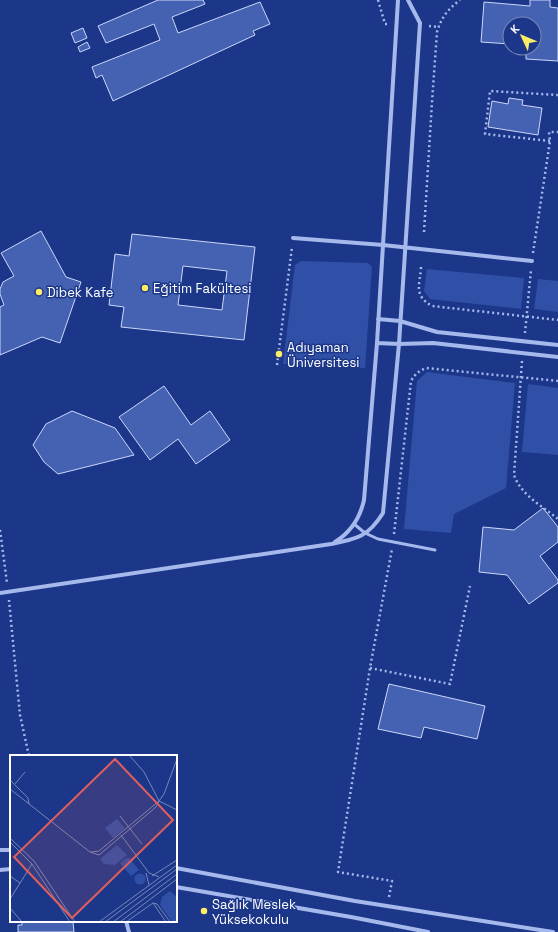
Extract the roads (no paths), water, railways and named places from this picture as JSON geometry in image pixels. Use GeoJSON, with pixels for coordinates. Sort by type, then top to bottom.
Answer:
{"type":"FeatureCollection","features":[{"type":"Feature","properties":{"kind":"street"},"geometry":{"type":"LineString","coordinates":[[331,544],[344,536],[354,524],[364,500],[377,343],[398,0]]}},
{"type":"Feature","properties":{"kind":"street"},"geometry":{"type":"LineString","coordinates":[[0,593],[331,544],[356,539],[377,522],[383,513],[399,344],[420,23],[408,0]]}},
{"type":"Feature","properties":{"kind":"street"},"geometry":{"type":"LineString","coordinates":[[293,238],[383,245],[532,262]]}},
{"type":"Feature","properties":{"kind":"street"},"geometry":{"type":"LineString","coordinates":[[378,320],[400,321],[437,332],[558,345]]}},
{"type":"Feature","properties":{"kind":"street"},"geometry":{"type":"LineString","coordinates":[[377,343],[433,343],[558,357]]}},
{"type":"Feature","properties":{"kind":"street"},"geometry":{"type":"LineString","coordinates":[[177,868],[388,906],[553,932]]}},
{"type":"Feature","properties":{"kind":"street"},"geometry":{"type":"LineString","coordinates":[[0,870],[10,869]]}},
{"type":"Feature","properties":{"kind":"street"},"geometry":{"type":"LineString","coordinates":[[177,887],[351,917],[428,932]]}},
{"type":"Feature","properties":{"kind":"street"},"geometry":{"type":"LineString","coordinates":[[126,922],[129,932]]}},
{"type":"Feature","properties":{"kind":"lane"},"geometry":{"type":"LineString","coordinates":[[354,524],[365,533],[378,539],[435,550]]}},
{"type":"Feature","properties":{"kind":"place","name":"Eğitim Fakültesi"},"geometry":{"type":"Point","coordinates":[145,288]}},
{"type":"Feature","properties":{"kind":"place","name":"Dibek Kafe"},"geometry":{"type":"Point","coordinates":[39,292]}},
{"type":"Feature","properties":{"kind":"place","name":"Adıyaman Üniversitesi"},"geometry":{"type":"Point","coordinates":[279,354]}},
{"type":"Feature","properties":{"kind":"place","name":"Sağlık Meslek Yüksekokulu"},"geometry":{"type":"Point","coordinates":[204,911]}}]}
